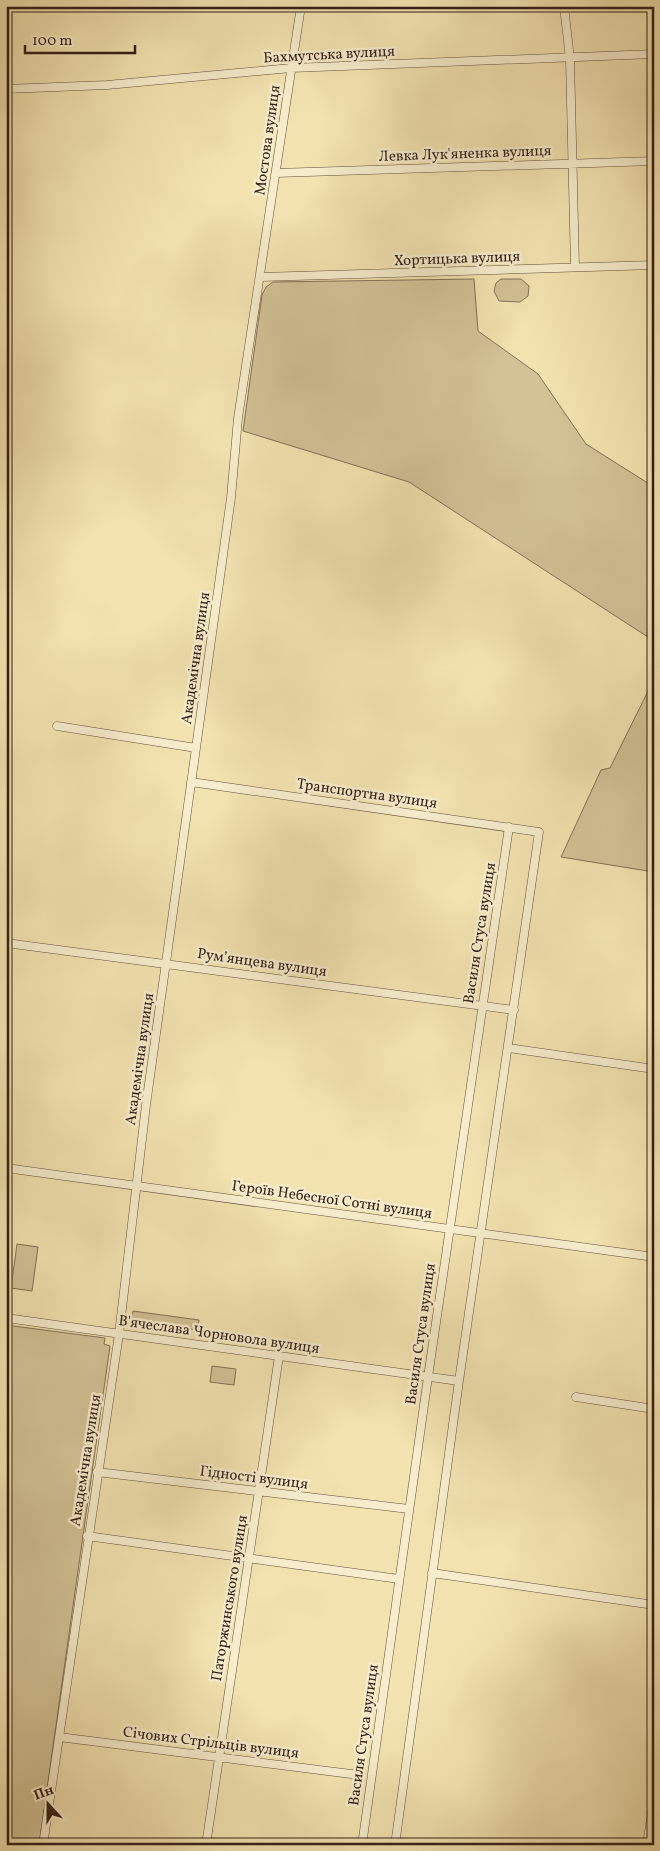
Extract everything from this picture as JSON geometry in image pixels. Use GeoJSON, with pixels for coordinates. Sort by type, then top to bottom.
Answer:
{"type":"FeatureCollection","features":[{"type":"Feature","properties":{"kind":"street","name":"Мостова вулиця"},"geometry":{"type":"LineString","coordinates":[[261,277],[300,6]]}},
{"type":"Feature","properties":{"kind":"street"},"geometry":{"type":"LineString","coordinates":[[564,6],[570,59],[575,267]]}},
{"type":"Feature","properties":{"kind":"street","name":"Бахмутська вулиця"},"geometry":{"type":"LineString","coordinates":[[6,89],[107,85],[291,68],[570,59],[654,54]]}},
{"type":"Feature","properties":{"kind":"street","name":"Левка Лук'яненка вулиця"},"geometry":{"type":"LineString","coordinates":[[276,173],[654,161]]}},
{"type":"Feature","properties":{"kind":"street","name":"Хортицька вулиця"},"geometry":{"type":"LineString","coordinates":[[261,277],[654,264]]}},
{"type":"Feature","properties":{"kind":"street","name":"Академічна вулиця"},"geometry":{"type":"LineString","coordinates":[[44,1845],[96,1472],[118,1334],[135,1186],[231,498],[234,449],[261,277]]}},
{"type":"Feature","properties":{"kind":"street"},"geometry":{"type":"LineString","coordinates":[[57,726],[196,748]]}},
{"type":"Feature","properties":{"kind":"street","name":"Транспортна вулиця"},"geometry":{"type":"LineString","coordinates":[[191,782],[539,832],[514,1010]]}},
{"type":"Feature","properties":{"kind":"street","name":"Василя Стуса вулиця"},"geometry":{"type":"LineString","coordinates":[[362,1845],[449,1229],[509,827]]}},
{"type":"Feature","properties":{"kind":"street","name":"Рум’янцева вулиця"},"geometry":{"type":"LineString","coordinates":[[6,943],[514,1010]]}},
{"type":"Feature","properties":{"kind":"street"},"geometry":{"type":"LineString","coordinates":[[394,1845],[459,1381],[514,1010]]}},
{"type":"Feature","properties":{"kind":"street"},"geometry":{"type":"LineString","coordinates":[[508,1048],[654,1069]]}},
{"type":"Feature","properties":{"kind":"street","name":"Героїв Небесної Сотні вулиця"},"geometry":{"type":"LineString","coordinates":[[6,1168],[654,1257]]}},
{"type":"Feature","properties":{"kind":"street","name":"В'ячеслава Чорновола вулиця"},"geometry":{"type":"LineString","coordinates":[[6,1318],[459,1381]]}},
{"type":"Feature","properties":{"kind":"street","name":"Паторжинського вулиця"},"geometry":{"type":"LineString","coordinates":[[206,1845],[279,1356]]}},
{"type":"Feature","properties":{"kind":"street"},"geometry":{"type":"LineString","coordinates":[[576,1397],[654,1409]]}},
{"type":"Feature","properties":{"kind":"street","name":"Гідності вулиця"},"geometry":{"type":"LineString","coordinates":[[96,1472],[409,1509]]}},
{"type":"Feature","properties":{"kind":"street"},"geometry":{"type":"LineString","coordinates":[[87,1536],[399,1579]]}},
{"type":"Feature","properties":{"kind":"street"},"geometry":{"type":"LineString","coordinates":[[432,1574],[654,1605]]}},
{"type":"Feature","properties":{"kind":"street","name":"Січових Стрільців вулиця"},"geometry":{"type":"LineString","coordinates":[[59,1737],[359,1775]]}},
{"type":"Feature","properties":{"kind":"street"},"geometry":{"type":"LineString","coordinates":[[647,1845],[654,1799]]}},
{"type":"Feature","properties":{"kind":"shaded area"},"geometry":{"type":"Polygon","coordinates":[[[474,279],[478,331],[538,374],[586,444],[654,487],[654,641],[409,482],[243,431],[262,295],[266,287],[273,282],[474,279]]]}},
{"type":"Feature","properties":{"kind":"shaded area"},"geometry":{"type":"Polygon","coordinates":[[[501,279],[521,279],[529,286],[528,296],[520,302],[499,301],[494,291],[496,283],[501,279]]]}},
{"type":"Feature","properties":{"kind":"shaded area"},"geometry":{"type":"Polygon","coordinates":[[[654,679],[654,872],[561,857],[601,770],[610,768],[654,679]]]}},
{"type":"Feature","properties":{"kind":"shaded area"},"geometry":{"type":"Polygon","coordinates":[[[17,1244],[38,1247],[32,1291],[11,1288],[17,1244]]]}},
{"type":"Feature","properties":{"kind":"shaded area"},"geometry":{"type":"Polygon","coordinates":[[[133,1311],[199,1320],[197,1330],[131,1321],[133,1311]]]}},
{"type":"Feature","properties":{"kind":"shaded area"},"geometry":{"type":"Polygon","coordinates":[[[6,1325],[105,1338],[104,1344],[110,1346],[39,1845],[6,1845],[6,1325]]]}},
{"type":"Feature","properties":{"kind":"shaded area"},"geometry":{"type":"Polygon","coordinates":[[[212,1366],[236,1369],[234,1385],[210,1382],[212,1366]]]}}]}
